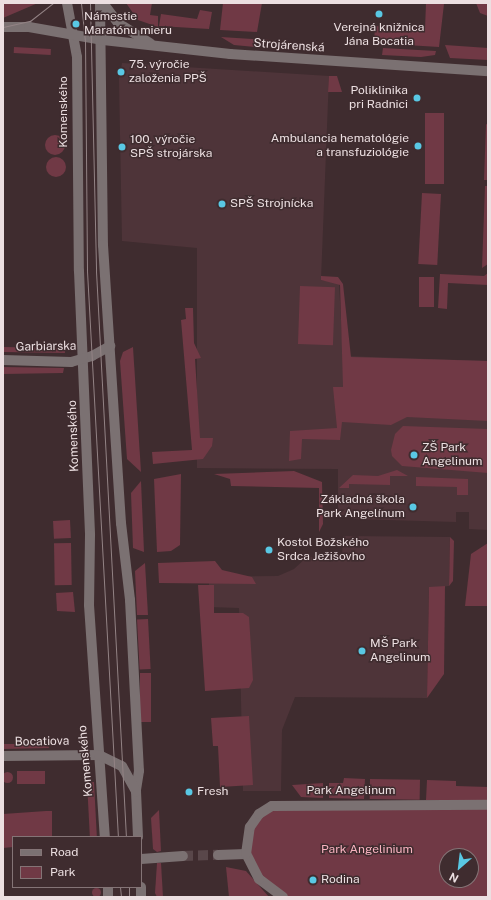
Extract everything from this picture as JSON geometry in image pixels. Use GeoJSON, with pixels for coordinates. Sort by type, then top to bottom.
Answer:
{"type":"FeatureCollection","features":[{"type":"Feature","properties":{"kind":"street"},"geometry":{"type":"LineString","coordinates":[[67,3],[74,34]]}},
{"type":"Feature","properties":{"kind":"street"},"geometry":{"type":"LineString","coordinates":[[101,3],[103,40],[103,245],[120,523],[130,600],[139,771],[136,791],[138,836]]}},
{"type":"Feature","properties":{"kind":"street","name":"Strojárenská"},"geometry":{"type":"LineString","coordinates":[[101,3],[127,30],[161,46]]}},
{"type":"Feature","properties":{"kind":"street","name":"Strojárenská"},"geometry":{"type":"LineString","coordinates":[[3,27],[74,34],[103,40],[279,58],[488,71]]}},
{"type":"Feature","properties":{"kind":"street","name":"Komenského"},"geometry":{"type":"LineString","coordinates":[[74,34],[90,535],[89,605],[105,836]]}},
{"type":"Feature","properties":{"kind":"street","name":"Garbiarska"},"geometry":{"type":"LineString","coordinates":[[3,360],[84,359],[110,346]]}},
{"type":"Feature","properties":{"kind":"street","name":"Bocatiova"},"geometry":{"type":"LineString","coordinates":[[3,756],[99,754],[122,766],[136,791]]}},
{"type":"Feature","properties":{"kind":"street","name":"Park Angelinum"},"geometry":{"type":"LineString","coordinates":[[246,854],[247,835],[255,820],[266,809],[281,804],[488,805]]}},
{"type":"Feature","properties":{"kind":"street"},"geometry":{"type":"LineString","coordinates":[[218,855],[246,854],[259,879],[283,897]]}},
{"type":"Feature","properties":{"kind":"street"},"geometry":{"type":"LineString","coordinates":[[142,859],[183,856]]}},
{"type":"Feature","properties":{"kind":"shaded area"},"geometry":{"type":"Polygon","coordinates":[[[122,63],[329,76],[321,280],[339,283],[343,356],[488,361],[488,530],[469,529],[469,512],[456,512],[456,522],[353,519],[353,515],[338,515],[338,469],[197,468],[197,248],[122,241],[119,79],[122,63]]]}},
{"type":"Feature","properties":{"kind":"shaded area","name":"MŠ Park Angelinum"},"geometry":{"type":"Polygon","coordinates":[[[343,536],[450,537],[449,586],[429,588],[427,698],[295,697],[282,730],[281,791],[243,791],[239,608],[209,607],[209,577],[278,576],[294,569],[307,557],[342,558],[343,536]]]}},
{"type":"Feature","properties":{"kind":"green space"},"geometry":{"type":"Polygon","coordinates":[[[3,3],[38,3],[3,18],[3,3]]]}},
{"type":"Feature","properties":{"kind":"green space"},"geometry":{"type":"Polygon","coordinates":[[[126,3],[152,3],[150,15],[158,16],[158,27],[138,20],[126,3]]]}},
{"type":"Feature","properties":{"kind":"green space"},"geometry":{"type":"Polygon","coordinates":[[[223,3],[262,3],[257,32],[220,30],[223,3]]]}},
{"type":"Feature","properties":{"kind":"green space"},"geometry":{"type":"Polygon","coordinates":[[[426,3],[444,4],[439,47],[374,43],[375,26],[425,29],[426,3]]]}},
{"type":"Feature","properties":{"kind":"green space"},"geometry":{"type":"Polygon","coordinates":[[[476,3],[488,3],[488,16],[480,13],[476,3]]]}},
{"type":"Feature","properties":{"kind":"green space"},"geometry":{"type":"Polygon","coordinates":[[[200,10],[212,12],[209,29],[159,26],[161,14],[197,19],[200,10]]]}},
{"type":"Feature","properties":{"kind":"green space"},"geometry":{"type":"Polygon","coordinates":[[[221,37],[270,40],[255,47],[234,45],[221,37]]]}},
{"type":"Feature","properties":{"kind":"green space"},"geometry":{"type":"Polygon","coordinates":[[[445,45],[488,48],[488,60],[450,58],[445,45]]]}},
{"type":"Feature","properties":{"kind":"green space"},"geometry":{"type":"Polygon","coordinates":[[[14,47],[51,49],[51,55],[14,53],[14,47]]]}},
{"type":"Feature","properties":{"kind":"green space"},"geometry":{"type":"Polygon","coordinates":[[[383,48],[436,51],[435,55],[421,57],[382,55],[383,48]]]}},
{"type":"Feature","properties":{"kind":"green space"},"geometry":{"type":"Polygon","coordinates":[[[329,76],[337,76],[342,92],[328,92],[329,76]]]}},
{"type":"Feature","properties":{"kind":"green space"},"geometry":{"type":"Polygon","coordinates":[[[425,113],[444,113],[444,184],[425,184],[425,113]]]}},
{"type":"Feature","properties":{"kind":"green space"},"geometry":{"type":"Polygon","coordinates":[[[486,124],[488,125],[488,180],[484,180],[486,124]]]}},
{"type":"Feature","properties":{"kind":"green space"},"geometry":{"type":"Polygon","coordinates":[[[55,135],[62,138],[65,145],[62,152],[55,155],[48,152],[45,145],[48,138],[55,135]]]}},
{"type":"Feature","properties":{"kind":"green space"},"geometry":{"type":"Polygon","coordinates":[[[56,157],[63,160],[66,167],[63,174],[56,177],[49,174],[46,167],[49,160],[56,157]]]}},
{"type":"Feature","properties":{"kind":"green space"},"geometry":{"type":"Polygon","coordinates":[[[485,186],[488,186],[488,264],[482,268],[485,186]]]}},
{"type":"Feature","properties":{"kind":"green space"},"geometry":{"type":"Polygon","coordinates":[[[422,193],[441,194],[437,265],[418,264],[422,193]]]}},
{"type":"Feature","properties":{"kind":"green space"},"geometry":{"type":"Polygon","coordinates":[[[488,273],[488,285],[448,283],[447,309],[438,308],[440,274],[484,276],[488,273]]]}},
{"type":"Feature","properties":{"kind":"green space"},"geometry":{"type":"Polygon","coordinates":[[[321,276],[338,277],[343,284],[351,357],[488,361],[488,421],[407,417],[391,425],[342,422],[340,440],[302,439],[301,459],[289,461],[290,431],[337,428],[333,387],[343,387],[340,285],[321,280],[321,276]]]}},
{"type":"Feature","properties":{"kind":"green space"},"geometry":{"type":"Polygon","coordinates":[[[419,277],[434,277],[434,307],[419,307],[419,277]]]}},
{"type":"Feature","properties":{"kind":"green space"},"geometry":{"type":"Polygon","coordinates":[[[300,286],[335,287],[333,345],[298,344],[300,286]]]}},
{"type":"Feature","properties":{"kind":"green space"},"geometry":{"type":"Polygon","coordinates":[[[185,308],[193,308],[194,343],[201,358],[195,359],[200,438],[213,438],[212,446],[203,459],[153,464],[152,452],[192,450],[181,320],[186,319],[185,308]]]}},
{"type":"Feature","properties":{"kind":"green space"},"geometry":{"type":"Polygon","coordinates":[[[3,347],[65,348],[65,353],[3,352],[3,347]]]}},
{"type":"Feature","properties":{"kind":"green space"},"geometry":{"type":"Polygon","coordinates":[[[133,347],[141,472],[127,459],[120,361],[123,352],[133,347]]]}},
{"type":"Feature","properties":{"kind":"green space"},"geometry":{"type":"Polygon","coordinates":[[[3,367],[64,368],[63,373],[3,374],[3,367]]]}},
{"type":"Feature","properties":{"kind":"green space"},"geometry":{"type":"Polygon","coordinates":[[[403,426],[488,429],[488,473],[402,466],[392,456],[391,450],[395,434],[403,426]]]}},
{"type":"Feature","properties":{"kind":"green space"},"geometry":{"type":"Polygon","coordinates":[[[397,470],[408,476],[390,476],[390,485],[349,484],[349,488],[339,488],[353,475],[378,476],[397,470]]]}},
{"type":"Feature","properties":{"kind":"green space"},"geometry":{"type":"Polygon","coordinates":[[[294,471],[322,482],[323,524],[319,532],[319,488],[231,486],[230,479],[214,474],[294,471]]]}},
{"type":"Feature","properties":{"kind":"green space"},"geometry":{"type":"Polygon","coordinates":[[[181,474],[180,545],[171,551],[157,552],[154,479],[181,474]]]}},
{"type":"Feature","properties":{"kind":"green space"},"geometry":{"type":"Polygon","coordinates":[[[416,477],[468,479],[468,495],[457,495],[457,487],[416,486],[416,477]]]}},
{"type":"Feature","properties":{"kind":"green space"},"geometry":{"type":"Polygon","coordinates":[[[141,481],[144,552],[133,548],[131,493],[141,481]]]}},
{"type":"Feature","properties":{"kind":"green space"},"geometry":{"type":"Polygon","coordinates":[[[70,520],[71,538],[54,539],[53,521],[70,520]]]}},
{"type":"Feature","properties":{"kind":"green space"},"geometry":{"type":"Polygon","coordinates":[[[450,537],[454,541],[453,581],[449,586],[450,537]]]}},
{"type":"Feature","properties":{"kind":"green space"},"geometry":{"type":"Polygon","coordinates":[[[54,543],[71,543],[72,585],[55,585],[54,543]]]}},
{"type":"Feature","properties":{"kind":"green space"},"geometry":{"type":"Polygon","coordinates":[[[488,543],[488,606],[465,606],[471,554],[488,543]]]}},
{"type":"Feature","properties":{"kind":"green space"},"geometry":{"type":"Polygon","coordinates":[[[215,561],[222,570],[252,577],[256,584],[159,583],[158,563],[215,561]]]}},
{"type":"Feature","properties":{"kind":"green space"},"geometry":{"type":"Polygon","coordinates":[[[145,563],[148,615],[137,615],[135,571],[145,563]]]}},
{"type":"Feature","properties":{"kind":"green space"},"geometry":{"type":"Polygon","coordinates":[[[198,585],[214,585],[214,613],[243,613],[249,617],[253,680],[249,688],[205,691],[198,585]]]}},
{"type":"Feature","properties":{"kind":"green space"},"geometry":{"type":"Polygon","coordinates":[[[445,586],[444,674],[427,698],[429,587],[445,586]]]}},
{"type":"Feature","properties":{"kind":"green space"},"geometry":{"type":"Polygon","coordinates":[[[73,592],[75,612],[57,611],[56,593],[73,592]]]}},
{"type":"Feature","properties":{"kind":"green space"},"geometry":{"type":"Polygon","coordinates":[[[148,619],[151,669],[140,670],[137,620],[148,619]]]}},
{"type":"Feature","properties":{"kind":"green space"},"geometry":{"type":"Polygon","coordinates":[[[140,673],[151,673],[151,722],[140,722],[140,673]]]}},
{"type":"Feature","properties":{"kind":"green space"},"geometry":{"type":"Polygon","coordinates":[[[249,716],[253,785],[220,787],[218,746],[213,746],[211,718],[249,716]]]}},
{"type":"Feature","properties":{"kind":"green space"},"geometry":{"type":"Polygon","coordinates":[[[3,744],[48,744],[49,748],[3,749],[3,744]]]}},
{"type":"Feature","properties":{"kind":"green space"},"geometry":{"type":"Polygon","coordinates":[[[7,771],[11,773],[13,777],[11,781],[7,783],[3,781],[1,777],[3,773],[7,771]]]}},
{"type":"Feature","properties":{"kind":"green space"},"geometry":{"type":"Polygon","coordinates":[[[17,771],[45,771],[45,784],[17,784],[17,771]]]}},
{"type":"Feature","properties":{"kind":"green space"},"geometry":{"type":"Polygon","coordinates":[[[344,778],[365,779],[364,799],[329,798],[329,783],[343,783],[344,778]]]}},
{"type":"Feature","properties":{"kind":"green space"},"geometry":{"type":"Polygon","coordinates":[[[370,779],[420,780],[420,800],[370,799],[370,779]]]}},
{"type":"Feature","properties":{"kind":"green space"},"geometry":{"type":"Polygon","coordinates":[[[427,780],[456,781],[456,786],[488,787],[488,801],[426,800],[427,780]]]}},
{"type":"Feature","properties":{"kind":"green space"},"geometry":{"type":"Polygon","coordinates":[[[87,782],[94,782],[97,836],[90,836],[87,782]]]}},
{"type":"Feature","properties":{"kind":"green space"},"geometry":{"type":"Polygon","coordinates":[[[323,783],[323,798],[301,797],[292,785],[323,783]]]}},
{"type":"Feature","properties":{"kind":"green space","name":"Park Angelinium"},"geometry":{"type":"Polygon","coordinates":[[[281,804],[488,805],[488,897],[283,897],[247,861],[255,820],[281,804]]]}},
{"type":"Feature","properties":{"kind":"green space"},"geometry":{"type":"Polygon","coordinates":[[[159,810],[161,851],[157,852],[153,849],[151,818],[159,810]]]}},
{"type":"Feature","properties":{"kind":"green space"},"geometry":{"type":"Polygon","coordinates":[[[52,811],[52,836],[12,836],[12,847],[3,848],[3,814],[52,811]]]}},
{"type":"Feature","properties":{"kind":"green space"},"geometry":{"type":"Polygon","coordinates":[[[157,863],[161,863],[163,897],[157,897],[155,893],[157,863]]]}},
{"type":"Feature","properties":{"kind":"green space"},"geometry":{"type":"Polygon","coordinates":[[[226,867],[246,871],[269,897],[229,897],[226,867]]]}},
{"type":"Feature","properties":{"kind":"green space"},"geometry":{"type":"Polygon","coordinates":[[[94,888],[98,888],[100,892],[98,896],[94,896],[92,894],[92,890],[94,888]]]}},
{"type":"Feature","properties":{"kind":"tunnel"},"geometry":{"type":"LineString","coordinates":[[183,856],[218,855]]}},
{"type":"Feature","properties":{"kind":"tram line"},"geometry":{"type":"LineString","coordinates":[[3,27],[30,21],[53,3]]}},
{"type":"Feature","properties":{"kind":"tram line"},"geometry":{"type":"LineString","coordinates":[[81,3],[85,40],[87,271],[118,836]]}},
{"type":"Feature","properties":{"kind":"tram line"},"geometry":{"type":"LineString","coordinates":[[90,3],[96,271],[126,836]]}},
{"type":"Feature","properties":{"kind":"tram line"},"geometry":{"type":"LineString","coordinates":[[120,888],[121,897]]}},
{"type":"Feature","properties":{"kind":"tram line"},"geometry":{"type":"LineString","coordinates":[[129,888],[129,897]]}},
{"type":"Feature","properties":{"kind":"place","name":"Verejná knižnica Jána Bocatia"},"geometry":{"type":"Point","coordinates":[379,14]}},
{"type":"Feature","properties":{"kind":"place","name":"Námestie Maratónu mieru"},"geometry":{"type":"Point","coordinates":[76,24]}},
{"type":"Feature","properties":{"kind":"place","name":"75. výročie založenia PPŠ"},"geometry":{"type":"Point","coordinates":[121,72]}},
{"type":"Feature","properties":{"kind":"place","name":"Poliklinika pri Radnici"},"geometry":{"type":"Point","coordinates":[417,98]}},
{"type":"Feature","properties":{"kind":"place","name":"Ambulancia hematológie a transfuziológie"},"geometry":{"type":"Point","coordinates":[418,146]}},
{"type":"Feature","properties":{"kind":"place","name":"100. výročie SPŠ strojárska"},"geometry":{"type":"Point","coordinates":[122,147]}},
{"type":"Feature","properties":{"kind":"place","name":"SPŠ Strojnícka"},"geometry":{"type":"Point","coordinates":[222,204]}},
{"type":"Feature","properties":{"kind":"place","name":"ZŠ Park Angelinum"},"geometry":{"type":"Point","coordinates":[414,455]}},
{"type":"Feature","properties":{"kind":"place","name":"Základná škola Park Angelínum"},"geometry":{"type":"Point","coordinates":[413,507]}},
{"type":"Feature","properties":{"kind":"place","name":"Kostol Božského Srdca Ježišovho"},"geometry":{"type":"Point","coordinates":[269,550]}},
{"type":"Feature","properties":{"kind":"place","name":"MŠ Park Angelinum"},"geometry":{"type":"Point","coordinates":[362,651]}},
{"type":"Feature","properties":{"kind":"place","name":"Fresh"},"geometry":{"type":"Point","coordinates":[189,792]}},
{"type":"Feature","properties":{"kind":"place","name":"Rodina"},"geometry":{"type":"Point","coordinates":[313,880]}}]}
